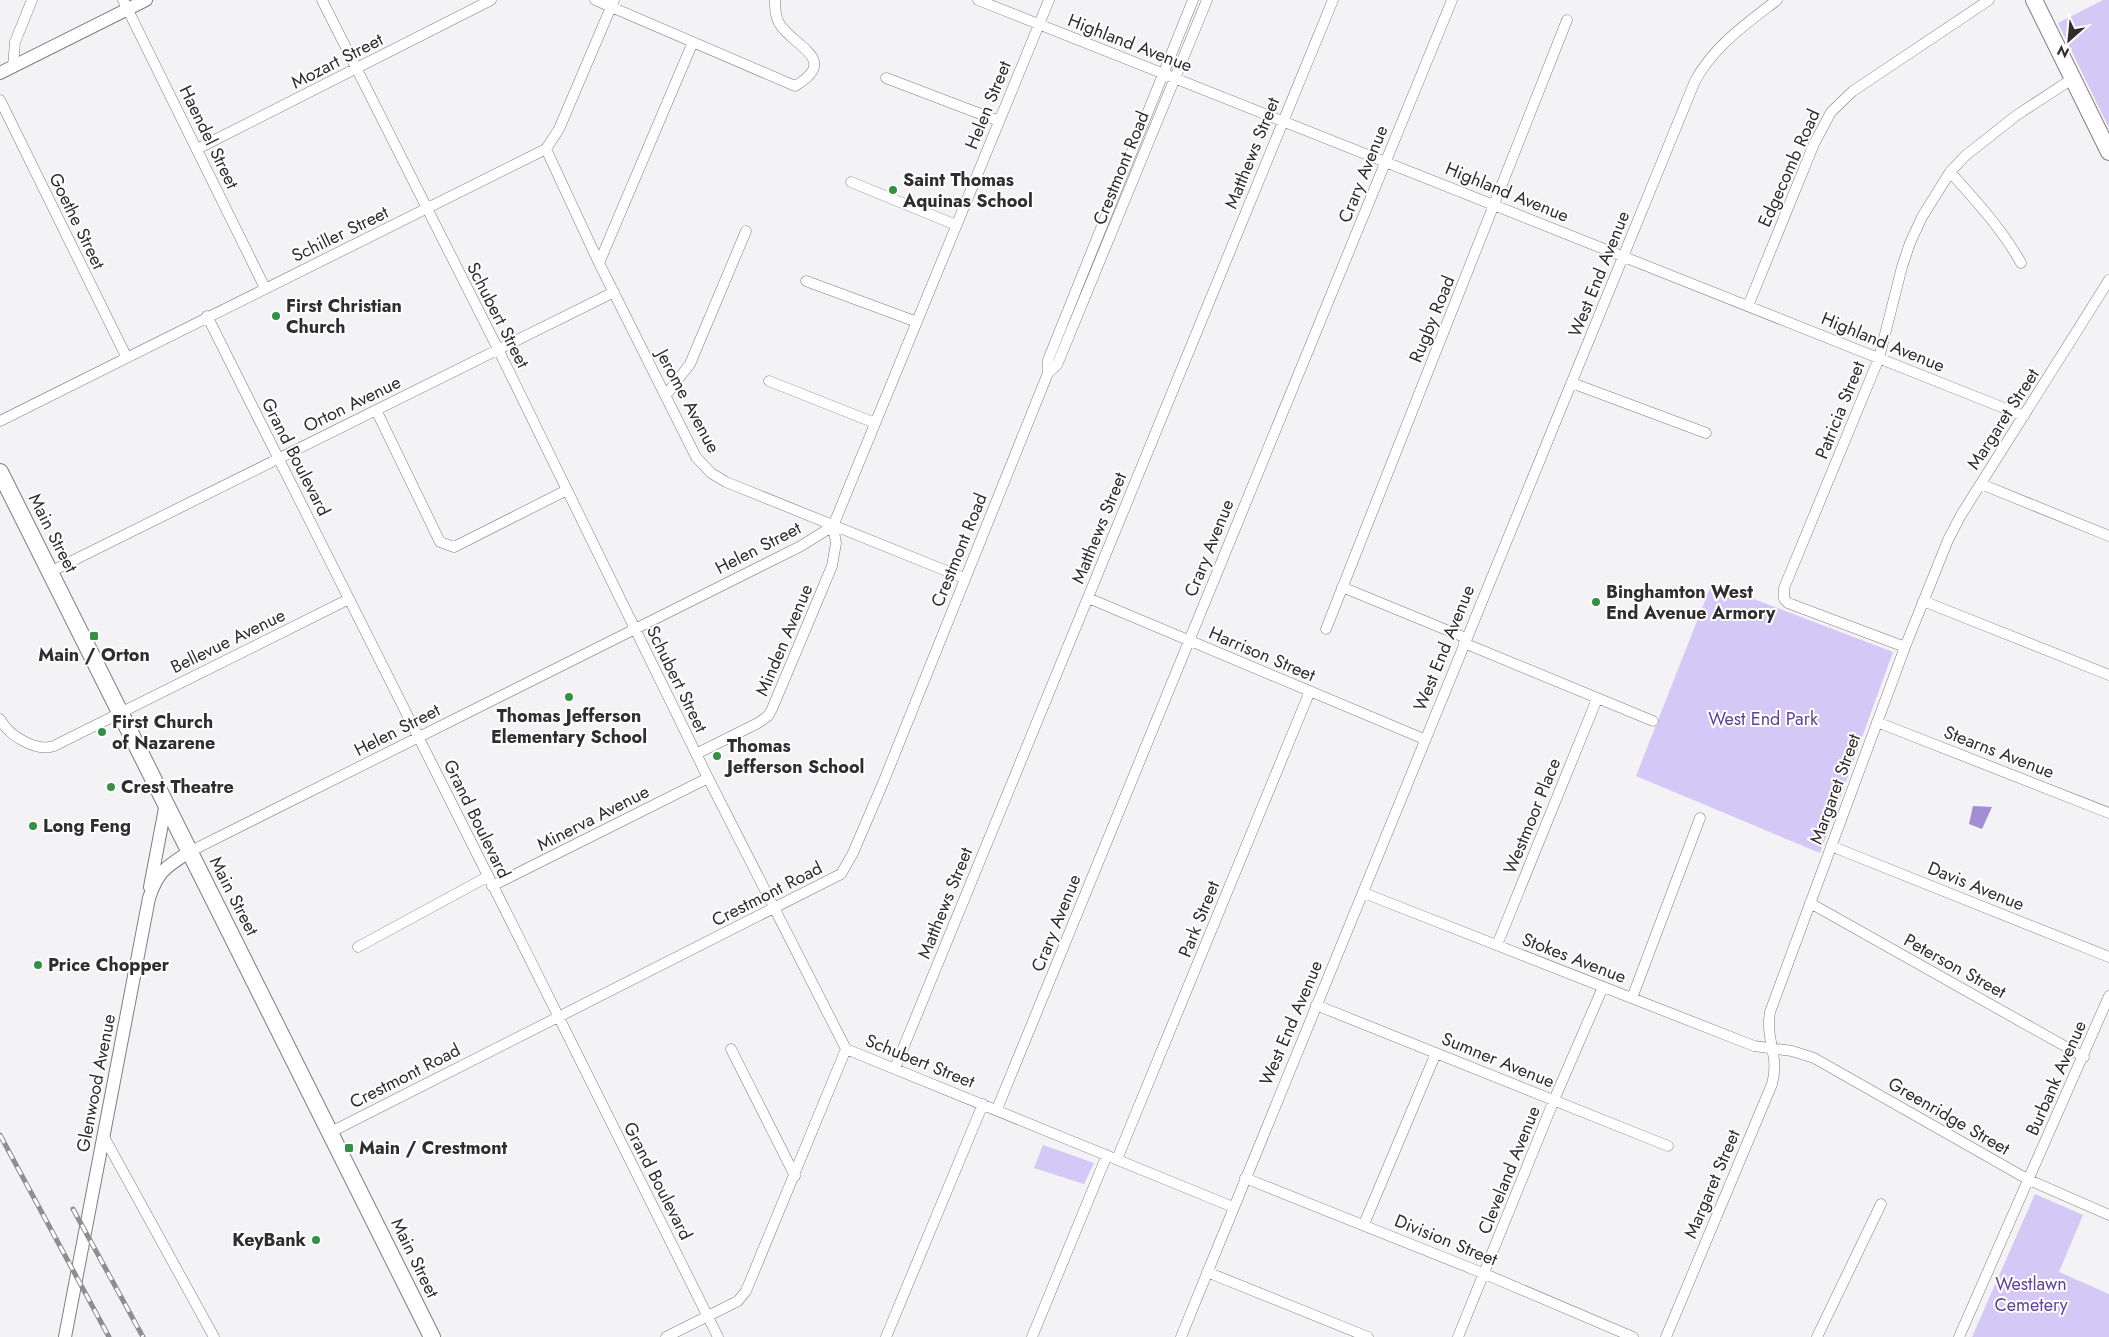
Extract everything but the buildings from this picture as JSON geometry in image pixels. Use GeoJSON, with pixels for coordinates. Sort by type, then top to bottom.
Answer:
{"type":"FeatureCollection","features":[{"type":"Feature","properties":{"kind":"main road"},"geometry":{"type":"LineString","coordinates":[[2034,0],[2109,152]]}},
{"type":"Feature","properties":{"kind":"main road","name":"Main Street"},"geometry":{"type":"LineString","coordinates":[[0,472],[432,1337]]}},
{"type":"Feature","properties":{"kind":"street"},"geometry":{"type":"LineString","coordinates":[[13,67],[15,42],[32,0]]}},
{"type":"Feature","properties":{"kind":"street"},"geometry":{"type":"LineString","coordinates":[[0,73],[126,4],[146,0]]}},
{"type":"Feature","properties":{"kind":"street","name":"Schubert Street"},"geometry":{"type":"LineString","coordinates":[[322,0],[498,349],[696,754],[846,1049],[998,1109],[1234,1207]]}},
{"type":"Feature","properties":{"kind":"street","name":"Mozart Street"},"geometry":{"type":"LineString","coordinates":[[196,149],[491,0]]}},
{"type":"Feature","properties":{"kind":"street"},"geometry":{"type":"LineString","coordinates":[[595,0],[612,3],[693,42],[795,86],[809,78],[814,68],[810,51],[779,24],[776,15],[776,0]]}},
{"type":"Feature","properties":{"kind":"street","name":"Highland Avenue"},"geometry":{"type":"LineString","coordinates":[[978,0],[2024,416]]}},
{"type":"Feature","properties":{"kind":"street","name":"Helen Street"},"geometry":{"type":"LineString","coordinates":[[189,852],[801,546],[833,526],[1049,0]]}},
{"type":"Feature","properties":{"kind":"street","name":"Crestmont Road"},"geometry":{"type":"LineString","coordinates":[[331,1132],[775,909],[840,874],[846,867],[883,783],[1048,373],[1048,360],[1193,0]]}},
{"type":"Feature","properties":{"kind":"street","name":"Crestmont Road"},"geometry":{"type":"LineString","coordinates":[[1048,373],[1057,366],[1207,0]]}},
{"type":"Feature","properties":{"kind":"street","name":"Matthews Street"},"geometry":{"type":"LineString","coordinates":[[895,1068],[1333,0]]}},
{"type":"Feature","properties":{"kind":"street","name":"Crary Avenue"},"geometry":{"type":"LineString","coordinates":[[998,1109],[1188,640],[1452,0]]}},
{"type":"Feature","properties":{"kind":"street","name":"West End Avenue"},"geometry":{"type":"LineString","coordinates":[[1181,1337],[1316,1005],[1364,893],[1424,739],[1695,81],[1704,64],[1720,46],[1777,0]]}},
{"type":"Feature","properties":{"kind":"street","name":"Edgecomb Road"},"geometry":{"type":"LineString","coordinates":[[1748,306],[1814,144],[1831,112],[1853,90],[1989,0]]}},
{"type":"Feature","properties":{"kind":"street","name":"Schiller Street"},"geometry":{"type":"LineString","coordinates":[[0,421],[126,356],[546,149],[560,129],[612,3]]}},
{"type":"Feature","properties":{"kind":"street","name":"Haendel Street"},"geometry":{"type":"LineString","coordinates":[[126,4],[265,288]]}},
{"type":"Feature","properties":{"kind":"street","name":"Rugby Road"},"geometry":{"type":"LineString","coordinates":[[1326,629],[1567,20]]}},
{"type":"Feature","properties":{"kind":"street"},"geometry":{"type":"LineString","coordinates":[[600,263],[693,42]]}},
{"type":"Feature","properties":{"kind":"street"},"geometry":{"type":"LineString","coordinates":[[886,78],[999,121]]}},
{"type":"Feature","properties":{"kind":"street","name":"Patricia Street"},"geometry":{"type":"LineString","coordinates":[[1905,647],[1788,603],[1783,596],[1879,358],[1910,243],[1922,216],[1950,172],[1982,140],[2072,79]]}},
{"type":"Feature","properties":{"kind":"street","name":"Goethe Street"},"geometry":{"type":"LineString","coordinates":[[0,100],[126,356]]}},
{"type":"Feature","properties":{"kind":"street","name":"Jerome Avenue"},"geometry":{"type":"LineString","coordinates":[[546,149],[696,457],[711,473],[726,482],[964,578]]}},
{"type":"Feature","properties":{"kind":"street"},"geometry":{"type":"LineString","coordinates":[[1950,172],[1995,222],[2021,263]]}},
{"type":"Feature","properties":{"kind":"street"},"geometry":{"type":"LineString","coordinates":[[851,182],[956,225]]}},
{"type":"Feature","properties":{"kind":"street"},"geometry":{"type":"LineString","coordinates":[[666,395],[690,364],[746,231]]}},
{"type":"Feature","properties":{"kind":"street","name":"Margaret Street"},"geometry":{"type":"LineString","coordinates":[[1666,1337],[1772,1084],[1776,1061],[1768,1028],[1770,1012],[1905,647],[1948,540],[1961,515],[2109,280]]}},
{"type":"Feature","properties":{"kind":"street"},"geometry":{"type":"LineString","coordinates":[[806,281],[916,322]]}},
{"type":"Feature","properties":{"kind":"street","name":"Orton Avenue"},"geometry":{"type":"LineString","coordinates":[[50,572],[614,292]]}},
{"type":"Feature","properties":{"kind":"street","name":"Grand Boulevard"},"geometry":{"type":"LineString","coordinates":[[207,316],[419,736],[489,882],[718,1337]]}},
{"type":"Feature","properties":{"kind":"street"},"geometry":{"type":"LineString","coordinates":[[769,381],[875,423]]}},
{"type":"Feature","properties":{"kind":"street"},"geometry":{"type":"LineString","coordinates":[[1572,383],[1706,433]]}},
{"type":"Feature","properties":{"kind":"street"},"geometry":{"type":"LineString","coordinates":[[376,410],[440,542],[445,545],[454,547],[567,490]]}},
{"type":"Feature","properties":{"kind":"street"},"geometry":{"type":"LineString","coordinates":[[1981,484],[2109,536]]}},
{"type":"Feature","properties":{"kind":"street","name":"Minden Avenue"},"geometry":{"type":"LineString","coordinates":[[696,754],[758,723],[768,716],[832,566],[836,543],[833,526]]}},
{"type":"Feature","properties":{"kind":"street"},"geometry":{"type":"LineString","coordinates":[[1342,587],[1653,722]]}},
{"type":"Feature","properties":{"kind":"street","name":"Harrison Street"},"geometry":{"type":"LineString","coordinates":[[1088,598],[1424,739]]}},
{"type":"Feature","properties":{"kind":"street","name":"Bellevue Avenue"},"geometry":{"type":"LineString","coordinates":[[1,722],[24,740],[47,748],[349,599]]}},
{"type":"Feature","properties":{"kind":"street"},"geometry":{"type":"LineString","coordinates":[[1923,601],[2109,675]]}},
{"type":"Feature","properties":{"kind":"street","name":"Park Street"},"geometry":{"type":"LineString","coordinates":[[1032,1337],[1112,1157],[1310,691]]}},
{"type":"Feature","properties":{"kind":"street","name":"Westmoor Place"},"geometry":{"type":"LineString","coordinates":[[1497,945],[1597,699]]}},
{"type":"Feature","properties":{"kind":"street","name":"Stearns Avenue"},"geometry":{"type":"LineString","coordinates":[[1877,722],[2109,812]]}},
{"type":"Feature","properties":{"kind":"street","name":"Minerva Avenue"},"geometry":{"type":"LineString","coordinates":[[358,947],[489,882],[708,778]]}},
{"type":"Feature","properties":{"kind":"street"},"geometry":{"type":"LineString","coordinates":[[149,898],[153,859],[166,803]]}},
{"type":"Feature","properties":{"kind":"street"},"geometry":{"type":"LineString","coordinates":[[1632,998],[1700,818]]}},
{"type":"Feature","properties":{"kind":"street","name":"Davis Avenue"},"geometry":{"type":"LineString","coordinates":[[1831,846],[2109,957]]}},
{"type":"Feature","properties":{"kind":"street","name":"Glenwood Avenue"},"geometry":{"type":"LineString","coordinates":[[65,1337],[149,898],[155,880],[161,872],[189,852]]}},
{"type":"Feature","properties":{"kind":"street","name":"Stokes Avenue"},"geometry":{"type":"LineString","coordinates":[[1364,893],[1754,1046],[1772,1049]]}},
{"type":"Feature","properties":{"kind":"street","name":"Peterson Street"},"geometry":{"type":"LineString","coordinates":[[1810,903],[2084,1057]]}},
{"type":"Feature","properties":{"kind":"street","name":"Cleveland Avenue"},"geometry":{"type":"LineString","coordinates":[[1458,1337],[1554,1100],[1603,987]]}},
{"type":"Feature","properties":{"kind":"street","name":"Burbank Avenue"},"geometry":{"type":"LineString","coordinates":[[1960,1337],[2084,1057],[2109,996]]}},
{"type":"Feature","properties":{"kind":"street","name":"Sumner Avenue"},"geometry":{"type":"LineString","coordinates":[[1316,1005],[1668,1146]]}},
{"type":"Feature","properties":{"kind":"street"},"geometry":{"type":"LineString","coordinates":[[731,1049],[795,1176]]}},
{"type":"Feature","properties":{"kind":"street"},"geometry":{"type":"LineString","coordinates":[[666,1337],[738,1301],[746,1291],[846,1049]]}},
{"type":"Feature","properties":{"kind":"street","name":"Greenridge Street"},"geometry":{"type":"LineString","coordinates":[[1772,1049],[1792,1051],[1814,1058],[2029,1180],[2109,1215]]}},
{"type":"Feature","properties":{"kind":"street"},"geometry":{"type":"LineString","coordinates":[[1364,1224],[1436,1053]]}},
{"type":"Feature","properties":{"kind":"street"},"geometry":{"type":"LineString","coordinates":[[886,1337],[983,1104]]}},
{"type":"Feature","properties":{"kind":"street"},"geometry":{"type":"LineString","coordinates":[[104,1137],[214,1337]]}},
{"type":"Feature","properties":{"kind":"street","name":"Division Street"},"geometry":{"type":"LineString","coordinates":[[1245,1178],[1364,1224],[1633,1337]]}},
{"type":"Feature","properties":{"kind":"street"},"geometry":{"type":"LineString","coordinates":[[1817,1337],[1881,1204]]}},
{"type":"Feature","properties":{"kind":"street"},"geometry":{"type":"LineString","coordinates":[[1207,1272],[1368,1337]]}},
{"type":"Feature","properties":{"kind":"green space"},"geometry":{"type":"Polygon","coordinates":[[[2103,0],[2109,0],[2109,128],[2058,23],[2103,0]]]}},
{"type":"Feature","properties":{"kind":"green space","name":"West End Park"},"geometry":{"type":"Polygon","coordinates":[[[1712,583],[1893,652],[1820,853],[1636,776],[1712,583]]]}},
{"type":"Feature","properties":{"kind":"green space"},"geometry":{"type":"Polygon","coordinates":[[[1043,1145],[1094,1163],[1084,1184],[1034,1168],[1043,1145]]]}},
{"type":"Feature","properties":{"kind":"green space","name":"Westlawn Cemetery"},"geometry":{"type":"Polygon","coordinates":[[[2035,1194],[2083,1215],[2059,1272],[2109,1294],[2109,1337],[1972,1337],[2035,1194]]]}},
{"type":"Feature","properties":{"kind":"shaded area"},"geometry":{"type":"Polygon","coordinates":[[[1973,806],[1992,807],[1982,829],[1969,824],[1973,806]]]}},
{"type":"Feature","properties":{"kind":"railway"},"geometry":{"type":"LineString","coordinates":[[0,1135],[109,1337]]}},
{"type":"Feature","properties":{"kind":"railway"},"geometry":{"type":"LineString","coordinates":[[73,1209],[143,1337]]}},
{"type":"Feature","properties":{"kind":"place","name":"Saint Thomas Aquinas School"},"geometry":{"type":"Point","coordinates":[893,190]}},
{"type":"Feature","properties":{"kind":"place","name":"First Christian Church"},"geometry":{"type":"Point","coordinates":[276,316]}},
{"type":"Feature","properties":{"kind":"place","name":"Binghamton West End Avenue Armory"},"geometry":{"type":"Point","coordinates":[1596,602]}},
{"type":"Feature","properties":{"kind":"place","name":"Main / Orton"},"geometry":{"type":"Point","coordinates":[94,636]}},
{"type":"Feature","properties":{"kind":"place","name":"Thomas Jefferson Elementary School"},"geometry":{"type":"Point","coordinates":[569,697]}},
{"type":"Feature","properties":{"kind":"place","name":"First Church of Nazarene"},"geometry":{"type":"Point","coordinates":[102,732]}},
{"type":"Feature","properties":{"kind":"place","name":"Thomas Jefferson School"},"geometry":{"type":"Point","coordinates":[717,756]}},
{"type":"Feature","properties":{"kind":"place","name":"Crest Theatre"},"geometry":{"type":"Point","coordinates":[111,787]}},
{"type":"Feature","properties":{"kind":"place","name":"Long Feng"},"geometry":{"type":"Point","coordinates":[33,826]}},
{"type":"Feature","properties":{"kind":"place","name":"Price Chopper"},"geometry":{"type":"Point","coordinates":[38,965]}},
{"type":"Feature","properties":{"kind":"place","name":"Main / Crestmont"},"geometry":{"type":"Point","coordinates":[349,1148]}},
{"type":"Feature","properties":{"kind":"place","name":"KeyBank"},"geometry":{"type":"Point","coordinates":[316,1240]}}]}
